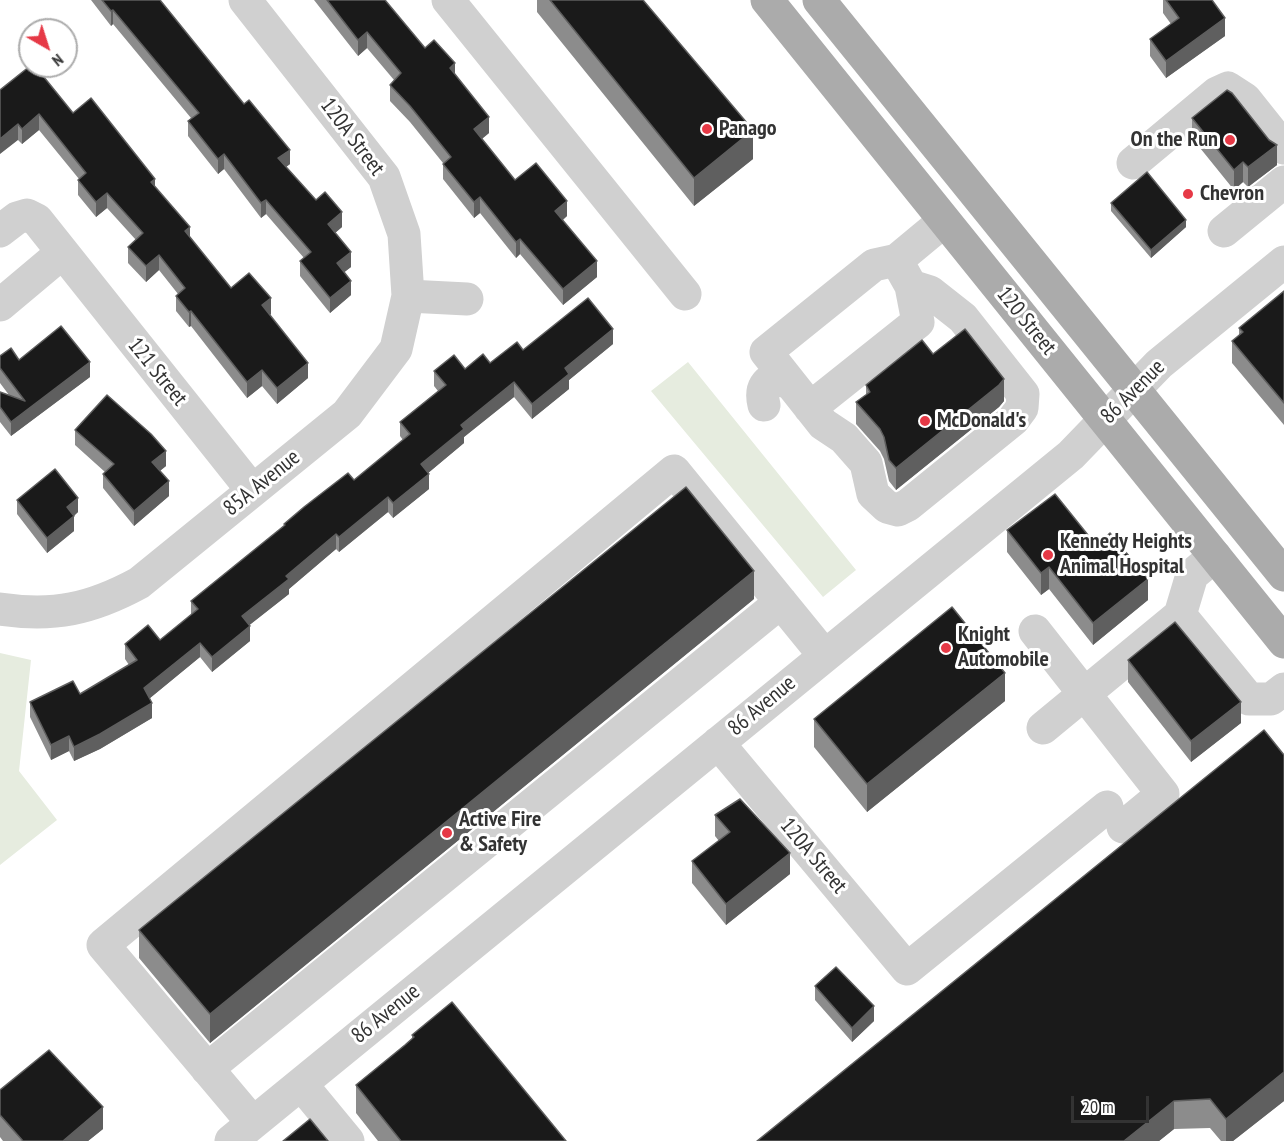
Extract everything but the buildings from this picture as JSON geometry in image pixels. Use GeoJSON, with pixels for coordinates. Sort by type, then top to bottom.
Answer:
{"type":"FeatureCollection","features":[{"type":"Feature","properties":{"kind":"main road","name":"120 Street"},"geometry":{"type":"LineString","coordinates":[[767,0],[1284,642]]}},
{"type":"Feature","properties":{"kind":"main road","name":"120 Street"},"geometry":{"type":"LineString","coordinates":[[819,0],[1284,575]]}},
{"type":"Feature","properties":{"kind":"street","name":"120A Street"},"geometry":{"type":"LineString","coordinates":[[245,0],[384,177],[404,234],[408,296]]}},
{"type":"Feature","properties":{"kind":"street"},"geometry":{"type":"LineString","coordinates":[[448,0],[685,294]]}},
{"type":"Feature","properties":{"kind":"street"},"geometry":{"type":"LineString","coordinates":[[1133,163],[1217,93],[1228,88],[1245,99],[1284,148]]}},
{"type":"Feature","properties":{"kind":"street"},"geometry":{"type":"LineString","coordinates":[[1224,231],[1284,182]]}},
{"type":"Feature","properties":{"kind":"street","name":"121 Street"},"geometry":{"type":"LineString","coordinates":[[0,231],[17,218],[27,214],[37,220],[252,490]]}},
{"type":"Feature","properties":{"kind":"street"},"geometry":{"type":"LineString","coordinates":[[904,273],[944,221]]}},
{"type":"Feature","properties":{"kind":"street"},"geometry":{"type":"LineString","coordinates":[[0,305],[62,253]]}},
{"type":"Feature","properties":{"kind":"street","name":"86 Avenue"},"geometry":{"type":"LineString","coordinates":[[242,1132],[1071,455],[1178,348],[1284,262]]}},
{"type":"Feature","properties":{"kind":"street"},"geometry":{"type":"LineString","coordinates":[[874,266],[904,273],[963,318],[1023,394],[1022,408],[1013,420],[908,505],[898,510],[887,507],[851,472],[832,448],[816,416],[766,352],[874,266]]}},
{"type":"Feature","properties":{"kind":"street"},"geometry":{"type":"LineString","coordinates":[[816,416],[918,322],[904,273]]}},
{"type":"Feature","properties":{"kind":"street"},"geometry":{"type":"LineString","coordinates":[[408,296],[467,299]]}},
{"type":"Feature","properties":{"kind":"street","name":"85A Avenue"},"geometry":{"type":"LineString","coordinates":[[0,609],[31,613],[76,609],[112,597],[139,583],[347,414],[396,349],[408,296]]}},
{"type":"Feature","properties":{"kind":"street"},"geometry":{"type":"LineString","coordinates":[[764,405],[761,395],[768,381],[774,378],[789,383]]}},
{"type":"Feature","properties":{"kind":"street"},"geometry":{"type":"LineString","coordinates":[[242,1132],[207,1069],[103,945],[674,471],[824,655]]}},
{"type":"Feature","properties":{"kind":"street"},"geometry":{"type":"LineString","coordinates":[[1042,728],[1180,615],[1192,575],[1215,556]]}},
{"type":"Feature","properties":{"kind":"street"},"geometry":{"type":"LineString","coordinates":[[207,1069],[780,602]]}},
{"type":"Feature","properties":{"kind":"street"},"geometry":{"type":"LineString","coordinates":[[1180,615],[1249,699],[1271,699],[1284,689]]}},
{"type":"Feature","properties":{"kind":"street"},"geometry":{"type":"LineString","coordinates":[[1035,631],[1084,693]]}},
{"type":"Feature","properties":{"kind":"street","name":"120A Street"},"geometry":{"type":"LineString","coordinates":[[718,742],[908,969],[1115,817],[1163,794],[1084,693]]}},
{"type":"Feature","properties":{"kind":"street"},"geometry":{"type":"LineString","coordinates":[[301,1084],[348,1141]]}},
{"type":"Feature","properties":{"kind":"shaded area"},"geometry":{"type":"Polygon","coordinates":[[[688,362],[856,570],[823,597],[651,391],[688,362]]]}},
{"type":"Feature","properties":{"kind":"shaded area"},"geometry":{"type":"Polygon","coordinates":[[[0,653],[31,660],[19,771],[57,820],[0,865],[0,653]]]}},
{"type":"Feature","properties":{"kind":"place","name":"Panago"},"geometry":{"type":"Point","coordinates":[707,129]}},
{"type":"Feature","properties":{"kind":"place","name":"On the Run"},"geometry":{"type":"Point","coordinates":[1230,140]}},
{"type":"Feature","properties":{"kind":"place","name":"Chevron"},"geometry":{"type":"Point","coordinates":[1188,194]}},
{"type":"Feature","properties":{"kind":"place","name":"McDonald's"},"geometry":{"type":"Point","coordinates":[925,421]}},
{"type":"Feature","properties":{"kind":"place","name":"Kennedy Heights Animal Hospital"},"geometry":{"type":"Point","coordinates":[1048,555]}},
{"type":"Feature","properties":{"kind":"place","name":"Knight Automobile"},"geometry":{"type":"Point","coordinates":[946,648]}},
{"type":"Feature","properties":{"kind":"place","name":"Active Fire & Safety"},"geometry":{"type":"Point","coordinates":[447,833]}}]}
